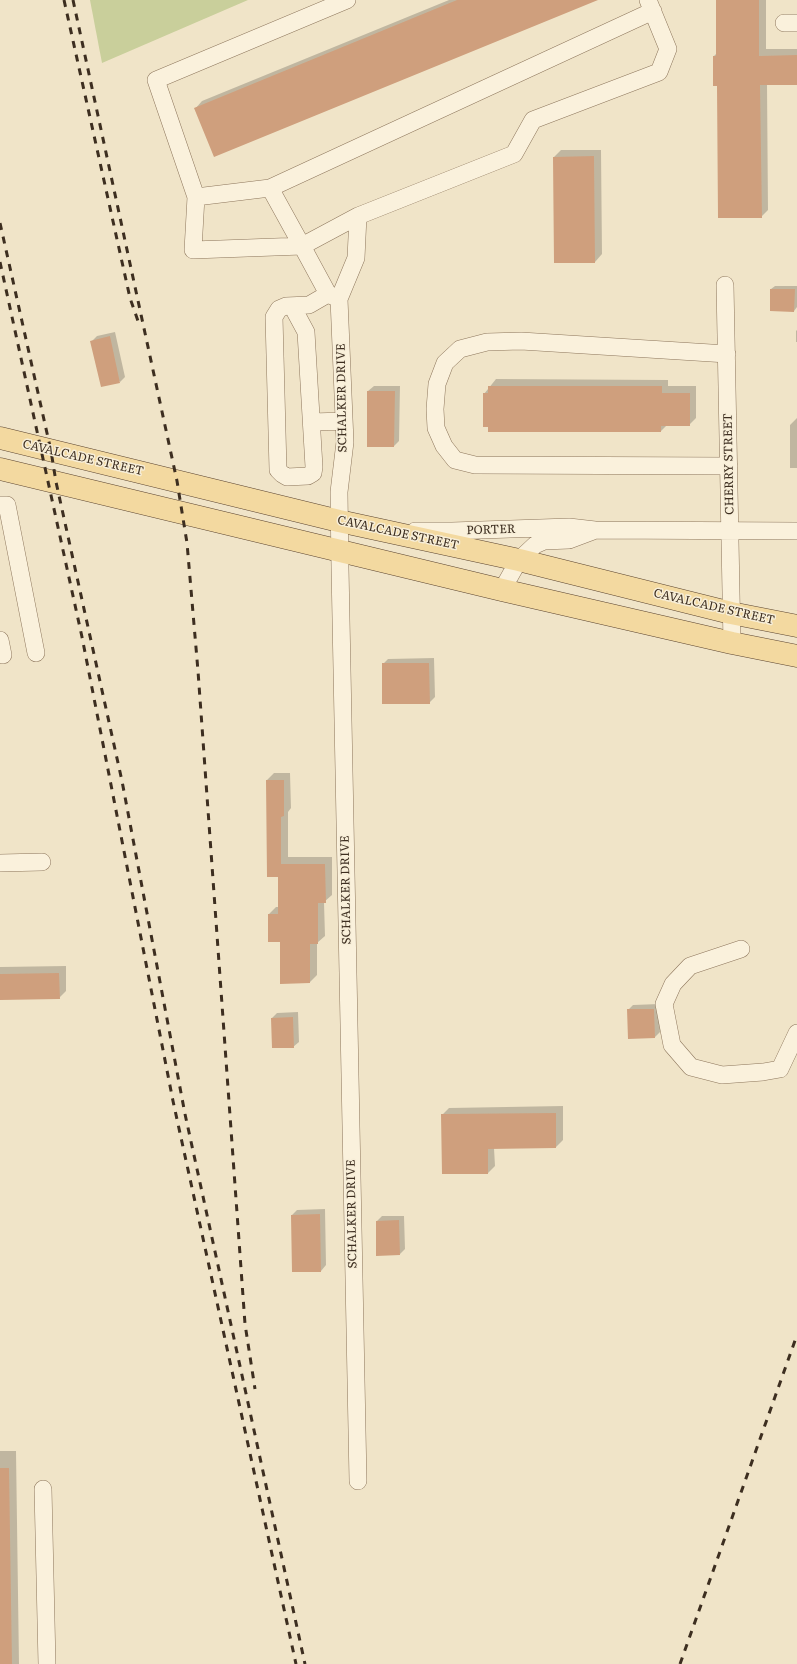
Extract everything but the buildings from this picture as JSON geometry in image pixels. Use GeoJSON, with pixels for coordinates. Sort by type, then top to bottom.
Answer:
{"type":"FeatureCollection","features":[{"type":"Feature","properties":{"kind":"main road","name":"CAVALCADE STREET"},"geometry":{"type":"LineString","coordinates":[[0,438],[339,521],[519,560],[732,612],[797,626]]}},
{"type":"Feature","properties":{"kind":"main road"},"geometry":{"type":"LineString","coordinates":[[0,469],[502,590],[732,643],[797,656]]}},
{"type":"Feature","properties":{"kind":"main road"},"geometry":{"type":"LineString","coordinates":[[125,498],[133,470]]}},
{"type":"Feature","properties":{"kind":"street"},"geometry":{"type":"LineString","coordinates":[[196,197],[270,188],[651,6],[668,49],[659,72],[532,120],[514,154],[358,216],[302,246],[193,250],[196,197],[156,80],[348,0]]}},
{"type":"Feature","properties":{"kind":"street"},"geometry":{"type":"LineString","coordinates":[[270,188],[302,246],[334,296]]}},
{"type":"Feature","properties":{"kind":"street"},"geometry":{"type":"LineString","coordinates":[[292,306],[306,332],[314,467],[313,473],[308,476],[287,477],[278,470],[274,317],[279,309],[286,306],[309,305],[334,296],[356,258],[358,216]]}},
{"type":"Feature","properties":{"kind":"street","name":"CHERRY STREET"},"geometry":{"type":"LineString","coordinates":[[725,285],[732,643]]}},
{"type":"Feature","properties":{"kind":"street","name":"SCHALKER DRIVE"},"geometry":{"type":"LineString","coordinates":[[334,296],[345,442],[339,492],[339,521],[358,1481]]}},
{"type":"Feature","properties":{"kind":"street"},"geometry":{"type":"LineString","coordinates":[[726,354],[521,341],[487,342],[460,349],[445,363],[437,384],[435,409],[436,428],[444,446],[455,460],[475,464],[728,466]]}},
{"type":"Feature","properties":{"kind":"street"},"geometry":{"type":"LineString","coordinates":[[312,422],[344,421]]}},
{"type":"Feature","properties":{"kind":"street"},"geometry":{"type":"LineString","coordinates":[[0,505],[6,505],[36,653]]}},
{"type":"Feature","properties":{"kind":"street","name":"PORTER"},"geometry":{"type":"LineString","coordinates":[[387,531],[452,531],[569,527],[595,530],[730,532],[797,531]]}},
{"type":"Feature","properties":{"kind":"street","name":"PORTER"},"geometry":{"type":"LineString","coordinates":[[502,590],[519,560],[534,545],[544,541],[569,540],[595,530]]}},
{"type":"Feature","properties":{"kind":"street"},"geometry":{"type":"LineString","coordinates":[[0,863],[42,862]]}},
{"type":"Feature","properties":{"kind":"street"},"geometry":{"type":"LineString","coordinates":[[741,949],[690,966],[673,984],[664,1004],[672,1045],[691,1067],[722,1075],[763,1072],[780,1069],[797,1033]]}},
{"type":"Feature","properties":{"kind":"street"},"geometry":{"type":"LineString","coordinates":[[43,1489],[47,1664]]}},
{"type":"Feature","properties":{"kind":"green space"},"geometry":{"type":"Polygon","coordinates":[[[90,0],[248,0],[102,63],[90,0]]]}},
{"type":"Feature","properties":{"kind":"railway"},"geometry":{"type":"LineString","coordinates":[[64,0],[130,298],[138,321]]}},
{"type":"Feature","properties":{"kind":"railway"},"geometry":{"type":"LineString","coordinates":[[73,0],[177,481],[187,543],[198,671],[245,1324],[255,1389]]}},
{"type":"Feature","properties":{"kind":"railway"},"geometry":{"type":"LineString","coordinates":[[0,223],[122,781],[185,1114],[305,1664]]}},
{"type":"Feature","properties":{"kind":"railway"},"geometry":{"type":"LineString","coordinates":[[0,262],[82,637],[173,1101],[296,1664]]}},
{"type":"Feature","properties":{"kind":"railway"},"geometry":{"type":"LineString","coordinates":[[680,1664],[797,1335]]}}]}
